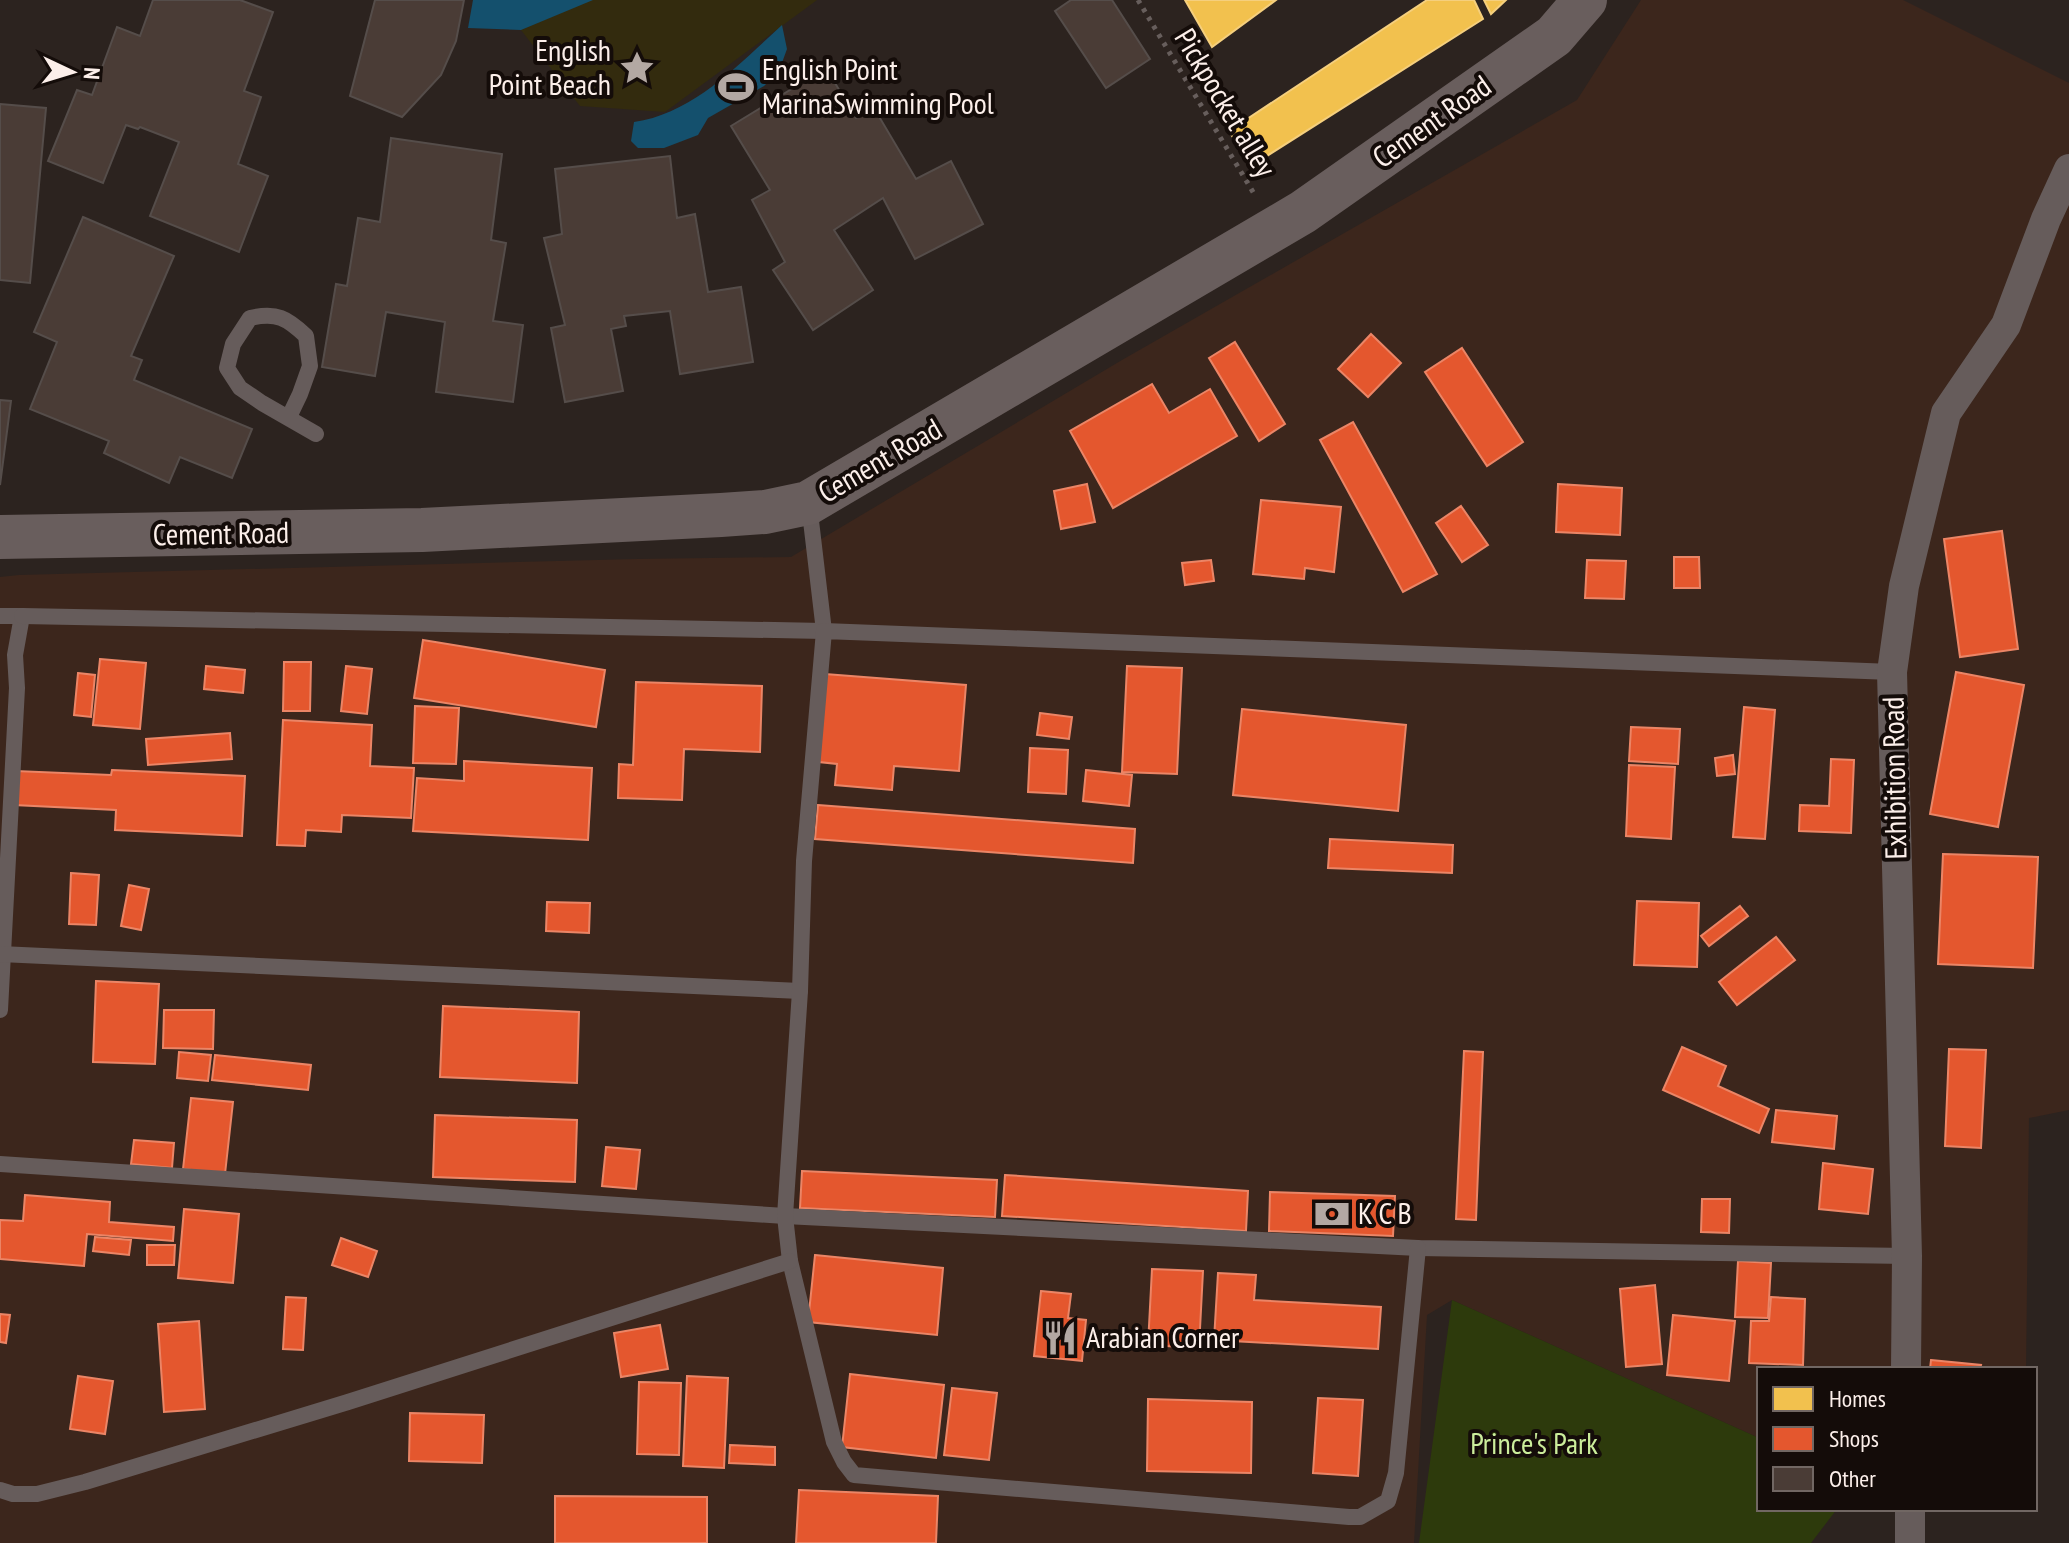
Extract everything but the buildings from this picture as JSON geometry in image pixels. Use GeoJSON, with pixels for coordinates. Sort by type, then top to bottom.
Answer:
{"type":"FeatureCollection","features":[{"type":"Feature","properties":{"kind":"main road","name":"Cement Road"},"geometry":{"type":"LineString","coordinates":[[0,537],[422,530],[765,512],[808,503],[1303,212],[1554,36],[1585,0]]}},
{"type":"Feature","properties":{"kind":"street","name":"Exhibition Road"},"geometry":{"type":"LineString","coordinates":[[1906,1367],[1907,1256],[1892,672],[1904,586],[1946,413],[2006,325],[2046,219],[2069,169]]}},
{"type":"Feature","properties":{"kind":"street"},"geometry":{"type":"LineString","coordinates":[[1910,1511],[1910,1543]]}},
{"type":"Feature","properties":{"kind":"lane"},"geometry":{"type":"LineString","coordinates":[[289,417],[310,366],[306,336],[288,319],[265,315],[250,318],[233,344],[227,368],[240,388],[316,434]]}},
{"type":"Feature","properties":{"kind":"lane"},"geometry":{"type":"LineString","coordinates":[[808,503],[824,631],[804,861],[800,991],[785,1216],[790,1261],[834,1442],[854,1475],[1360,1517],[1388,1501],[1396,1473],[1418,1248]]}},
{"type":"Feature","properties":{"kind":"lane"},"geometry":{"type":"LineString","coordinates":[[0,616],[824,631],[1892,672]]}},
{"type":"Feature","properties":{"kind":"lane"},"geometry":{"type":"LineString","coordinates":[[0,1010],[17,688],[15,655],[22,616]]}},
{"type":"Feature","properties":{"kind":"lane"},"geometry":{"type":"LineString","coordinates":[[2,954],[800,991]]}},
{"type":"Feature","properties":{"kind":"lane"},"geometry":{"type":"LineString","coordinates":[[0,1164],[785,1216],[1418,1248],[1907,1256]]}},
{"type":"Feature","properties":{"kind":"lane"},"geometry":{"type":"LineString","coordinates":[[0,1490],[13,1494],[37,1494],[85,1482],[790,1261]]}},
{"type":"Feature","properties":{"kind":"path","name":"Pickpocket alley"},"geometry":{"type":"LineString","coordinates":[[1138,0],[1275,229]]}},
{"type":"Feature","properties":{"kind":"shaded area"},"geometry":{"type":"Polygon","coordinates":[[[1641,0],[1903,0],[2069,83],[2069,1110],[2029,1118],[2026,1367],[1757,1367],[1757,1437],[1452,1300],[1427,1315],[1414,1543],[0,1543],[0,577],[791,557],[1122,360],[1577,100],[1641,0]]]}},
{"type":"Feature","properties":{"kind":"green space","name":"Prince's Park"},"geometry":{"type":"Polygon","coordinates":[[[1452,1300],[1757,1437],[1757,1511],[1835,1511],[1811,1543],[1419,1543],[1452,1300]]]}},
{"type":"Feature","properties":{"kind":"sand","name":"English Point Beach"},"geometry":{"type":"Polygon","coordinates":[[[589,0],[817,0],[665,112],[580,106],[521,30],[589,0]]]}},
{"type":"Feature","properties":{"kind":"water"},"geometry":{"type":"Polygon","coordinates":[[[473,0],[593,0],[521,30],[468,28],[473,0]]]}},
{"type":"Feature","properties":{"kind":"water","name":"English Point MarinaSwimming Pool"},"geometry":{"type":"Polygon","coordinates":[[[782,25],[787,49],[779,71],[764,86],[708,118],[698,135],[664,148],[638,148],[631,141],[634,122],[656,117],[696,98],[782,25]]]}},
{"type":"Feature","properties":{"kind":"place","name":"English Point Beach"},"geometry":{"type":"Point","coordinates":[637,68]}},
{"type":"Feature","properties":{"kind":"place","name":"English Point MarinaSwimming Pool"},"geometry":{"type":"Point","coordinates":[736,87]}},
{"type":"Feature","properties":{"kind":"place","name":"K C B"},"geometry":{"type":"Point","coordinates":[1332,1214]}},
{"type":"Feature","properties":{"kind":"place","name":"Arabian Corner"},"geometry":{"type":"Point","coordinates":[1060,1338]}}]}
